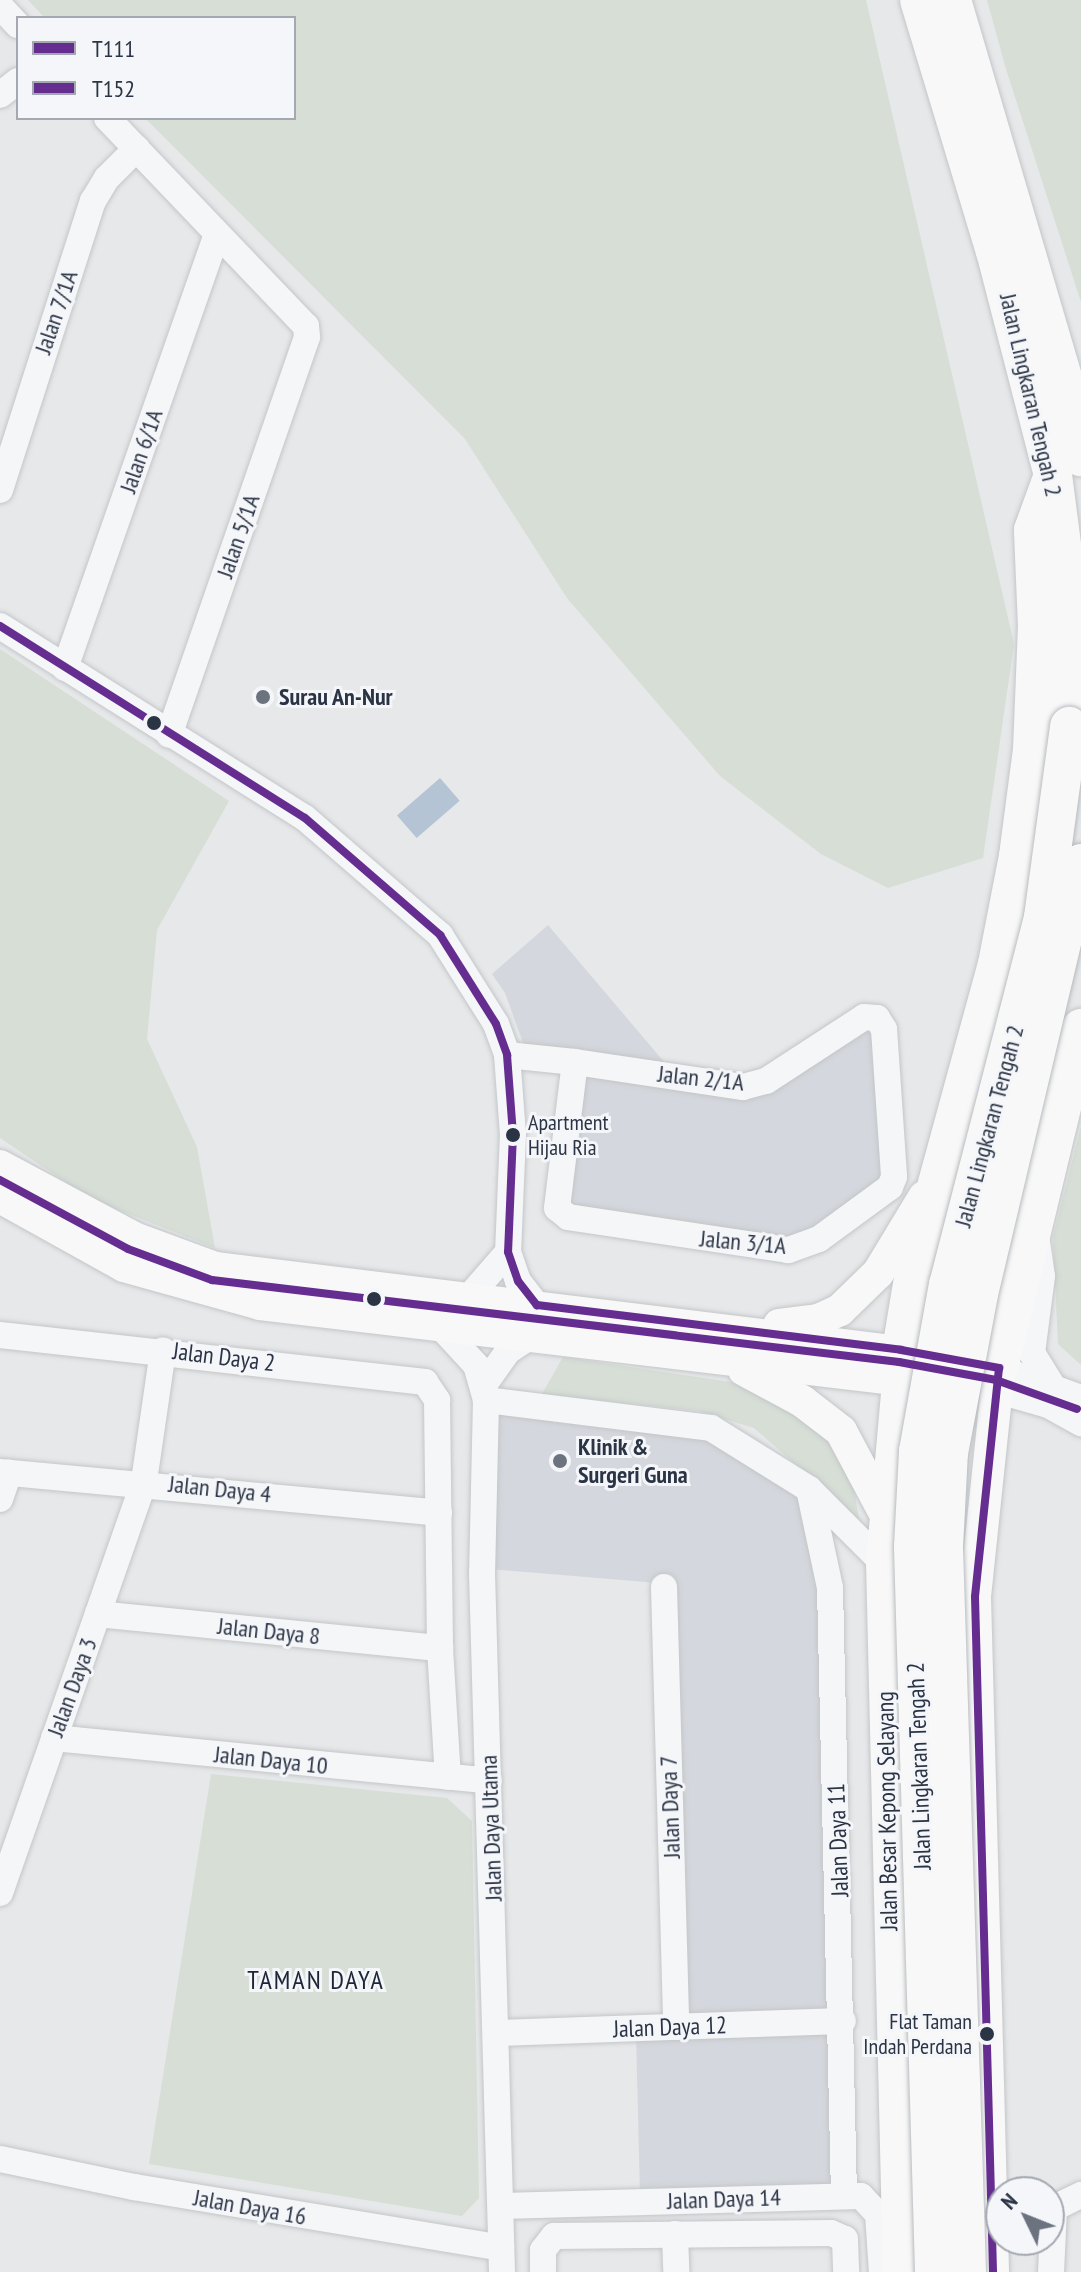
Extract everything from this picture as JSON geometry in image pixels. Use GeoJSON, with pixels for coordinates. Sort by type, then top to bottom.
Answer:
{"type":"FeatureCollection","features":[{"type":"Feature","properties":{"kind":"highway","name":"Jalan Lingkaran Tengah 2"},"geometry":{"type":"LineString","coordinates":[[919,0],[1023,351],[1074,461]]}},
{"type":"Feature","properties":{"kind":"highway","name":"Jalan Lingkaran Tengah 2"},"geometry":{"type":"LineString","coordinates":[[934,2272],[913,1547],[918,1451],[948,1285],[1043,917],[1069,726],[1074,461],[1065,383],[952,0]]}},
{"type":"Feature","properties":{"kind":"highway"},"geometry":{"type":"LineString","coordinates":[[899,1365],[916,1260],[948,1153],[1018,856],[1033,734],[1037,627],[1033,530],[1074,461]]}},
{"type":"Feature","properties":{"kind":"highway","name":"Jalan Lingkaran Tengah 2"},"geometry":{"type":"LineString","coordinates":[[967,2272],[944,1547],[949,1453],[979,1294],[1081,863]]}},
{"type":"Feature","properties":{"kind":"highway"},"geometry":{"type":"LineString","coordinates":[[997,1379],[1081,1028]]}},
{"type":"Feature","properties":{"kind":"highway"},"geometry":{"type":"LineString","coordinates":[[916,1260],[926,1286],[964,1308],[998,1297],[1021,1269]]}},
{"type":"Feature","properties":{"kind":"main road"},"geometry":{"type":"LineString","coordinates":[[728,1346],[818,1320],[840,1310],[895,1251],[948,1153]]}},
{"type":"Feature","properties":{"kind":"main road"},"geometry":{"type":"LineString","coordinates":[[0,1166],[134,1238],[215,1268],[468,1298],[536,1320]]}},
{"type":"Feature","properties":{"kind":"main road"},"geometry":{"type":"LineString","coordinates":[[0,1197],[124,1266],[206,1292],[260,1304],[438,1324],[536,1320],[997,1379],[980,1515],[975,1597],[993,2272]]}},
{"type":"Feature","properties":{"kind":"main road"},"geometry":{"type":"LineString","coordinates":[[728,1346],[841,1431],[884,1499],[915,1449],[932,1440],[949,1438],[964,1446],[971,1461],[980,1515]]}},
{"type":"Feature","properties":{"kind":"main road","name":"Jalan Besar Kepong Selayang"},"geometry":{"type":"LineString","coordinates":[[899,1365],[884,1499],[882,1562],[899,2272]]}},
{"type":"Feature","properties":{"kind":"street"},"geometry":{"type":"LineString","coordinates":[[0,6],[16,23]]}},
{"type":"Feature","properties":{"kind":"street"},"geometry":{"type":"LineString","coordinates":[[0,95],[16,83]]}},
{"type":"Feature","properties":{"kind":"street"},"geometry":{"type":"LineString","coordinates":[[109,120],[217,235]]}},
{"type":"Feature","properties":{"kind":"street","name":"Jalan 7/1A"},"geometry":{"type":"LineString","coordinates":[[0,490],[93,201],[107,178],[137,148]]}},
{"type":"Feature","properties":{"kind":"street","name":"Jalan 5/1A"},"geometry":{"type":"LineString","coordinates":[[169,735],[307,337],[297,315],[217,235]]}},
{"type":"Feature","properties":{"kind":"street","name":"Jalan 6/1A"},"geometry":{"type":"LineString","coordinates":[[65,668],[217,235]]}},
{"type":"Feature","properties":{"kind":"street"},"geometry":{"type":"LineString","coordinates":[[0,626],[305,818],[440,935],[489,1011],[507,1055],[513,1134],[508,1252],[536,1320],[508,1351],[485,1393]]}},
{"type":"Feature","properties":{"kind":"street","name":"Jalan 2/1A"},"geometry":{"type":"LineString","coordinates":[[507,1055],[743,1087],[766,1081],[864,1017],[877,1018]]}},
{"type":"Feature","properties":{"kind":"street","name":"Jalan 3/1A"},"geometry":{"type":"LineString","coordinates":[[575,1062],[557,1208],[561,1214],[788,1250],[819,1239],[890,1187],[894,1177],[884,1029],[877,1018]]}},
{"type":"Feature","properties":{"kind":"street"},"geometry":{"type":"LineString","coordinates":[[1032,1225],[1042,1276],[1032,1353],[1051,1384]]}},
{"type":"Feature","properties":{"kind":"street"},"geometry":{"type":"LineString","coordinates":[[468,1298],[508,1252]]}},
{"type":"Feature","properties":{"kind":"street"},"geometry":{"type":"LineString","coordinates":[[438,1324],[469,1355],[485,1393]]}},
{"type":"Feature","properties":{"kind":"street","name":"Jalan Daya 2"},"geometry":{"type":"LineString","coordinates":[[0,1335],[163,1350],[425,1382],[437,1400],[439,1513]]}},
{"type":"Feature","properties":{"kind":"street","name":"Jalan Daya 3"},"geometry":{"type":"LineString","coordinates":[[0,1893],[144,1481],[163,1350]]}},
{"type":"Feature","properties":{"kind":"street"},"geometry":{"type":"LineString","coordinates":[[997,1379],[1051,1384],[1081,1398]]}},
{"type":"Feature","properties":{"kind":"street"},"geometry":{"type":"LineString","coordinates":[[997,1379],[1081,1423]]}},
{"type":"Feature","properties":{"kind":"street"},"geometry":{"type":"LineString","coordinates":[[485,1393],[711,1428],[809,1489],[882,1562]]}},
{"type":"Feature","properties":{"kind":"street","name":"Jalan Daya Utama"},"geometry":{"type":"LineString","coordinates":[[485,1393],[482,1573],[502,2260]]}},
{"type":"Feature","properties":{"kind":"street"},"geometry":{"type":"LineString","coordinates":[[0,1499],[5,1472]]}},
{"type":"Feature","properties":{"kind":"street","name":"Jalan Daya 4"},"geometry":{"type":"LineString","coordinates":[[5,1472],[144,1481],[439,1513]]}},
{"type":"Feature","properties":{"kind":"street","name":"Jalan Daya 11"},"geometry":{"type":"LineString","coordinates":[[809,1489],[830,1588],[843,2021],[844,2194]]}},
{"type":"Feature","properties":{"kind":"street"},"geometry":{"type":"LineString","coordinates":[[439,1513],[440,1648],[448,1777]]}},
{"type":"Feature","properties":{"kind":"street","name":"Jalan Daya 7"},"geometry":{"type":"LineString","coordinates":[[664,1587],[676,2027]]}},
{"type":"Feature","properties":{"kind":"street","name":"Jalan Daya 8"},"geometry":{"type":"LineString","coordinates":[[98,1614],[440,1648]]}},
{"type":"Feature","properties":{"kind":"street","name":"Jalan Daya 10"},"geometry":{"type":"LineString","coordinates":[[54,1738],[489,1781]]}},
{"type":"Feature","properties":{"kind":"street","name":"Jalan Daya 12"},"geometry":{"type":"LineString","coordinates":[[497,2033],[843,2021]]}},
{"type":"Feature","properties":{"kind":"street","name":"Jalan Daya 16"},"geometry":{"type":"LineString","coordinates":[[0,2159],[502,2260]]}},
{"type":"Feature","properties":{"kind":"street"},"geometry":{"type":"LineString","coordinates":[[844,2194],[861,2196],[878,2214],[882,2272]]}},
{"type":"Feature","properties":{"kind":"street","name":"Jalan Daya 14"},"geometry":{"type":"LineString","coordinates":[[502,2206],[844,2194]]}},
{"type":"Feature","properties":{"kind":"street"},"geometry":{"type":"LineString","coordinates":[[1051,2272],[1054,2208],[1081,2195]]}},
{"type":"Feature","properties":{"kind":"street"},"geometry":{"type":"LineString","coordinates":[[543,2272],[543,2250],[554,2236],[840,2233],[846,2272]]}},
{"type":"Feature","properties":{"kind":"street"},"geometry":{"type":"LineString","coordinates":[[675,2234],[676,2272]]}},
{"type":"Feature","properties":{"kind":"shaded area"},"geometry":{"type":"Polygon","coordinates":[[[28,0],[866,0],[1014,644],[983,858],[888,888],[821,854],[720,776],[567,598],[465,439],[147,120],[296,120],[296,16],[43,16],[28,0]]]}},
{"type":"Feature","properties":{"kind":"shaded area"},"geometry":{"type":"Polygon","coordinates":[[[987,0],[1081,0],[1081,302],[1006,69],[987,0]]]}},
{"type":"Feature","properties":{"kind":"shaded area"},"geometry":{"type":"Polygon","coordinates":[[[0,649],[229,801],[157,930],[147,1039],[197,1147],[215,1248],[91,1199],[0,1138],[0,649]]]}},
{"type":"Feature","properties":{"kind":"shaded area"},"geometry":{"type":"Polygon","coordinates":[[[548,925],[665,1063],[526,1051],[505,993],[492,974],[548,925]]]}},
{"type":"Feature","properties":{"kind":"shaded area"},"geometry":{"type":"Polygon","coordinates":[[[872,1024],[888,1175],[816,1234],[785,1244],[565,1210],[581,1070],[748,1093],[872,1024]]]}},
{"type":"Feature","properties":{"kind":"shaded area"},"geometry":{"type":"Polygon","coordinates":[[[1081,1126],[1081,1365],[1058,1344],[1053,1237],[1081,1126]]]}},
{"type":"Feature","properties":{"kind":"shaded area"},"geometry":{"type":"Polygon","coordinates":[[[563,1357],[751,1385],[816,1424],[851,1470],[859,1520],[754,1428],[698,1411],[542,1394],[563,1357]]]}},
{"type":"Feature","properties":{"kind":"shaded area"},"geometry":{"type":"Polygon","coordinates":[[[493,1407],[708,1433],[802,1493],[823,1583],[838,2188],[640,2194],[636,2035],[684,2033],[670,1584],[489,1569],[493,1407]]]}},
{"type":"Feature","properties":{"kind":"shaded area"},"geometry":{"type":"Polygon","coordinates":[[[211,1774],[447,1798],[472,1821],[479,2198],[462,2216],[149,2164],[211,1774]]]}},
{"type":"Feature","properties":{"kind":"water"},"geometry":{"type":"Polygon","coordinates":[[[440,778],[460,801],[417,838],[397,815],[440,778]]]}},
{"type":"Feature","properties":{"kind":"transit line","name":"T111"},"geometry":{"type":"LineString","coordinates":[[0,626],[305,818],[440,935],[496,1024],[507,1055],[513,1134],[508,1252],[518,1281],[537,1305],[901,1350],[999,1368],[975,1597],[993,2272]]}},
{"type":"Feature","properties":{"kind":"transit line","name":"T152"},"geometry":{"type":"LineString","coordinates":[[0,1180],[128,1249],[212,1280],[899,1362],[996,1380],[1077,1409]]}},
{"type":"Feature","properties":{"kind":"place","name":"Surau An-Nur"},"geometry":{"type":"Point","coordinates":[263,697]}},
{"type":"Feature","properties":{"kind":"place","name":"Apartment Hijau Ria"},"geometry":{"type":"Point","coordinates":[513,1135]}},
{"type":"Feature","properties":{"kind":"place","name":"Klinik & Surgeri Guna"},"geometry":{"type":"Point","coordinates":[560,1461]}},
{"type":"Feature","properties":{"kind":"place","name":"Flat Taman Indah Perdana"},"geometry":{"type":"Point","coordinates":[987,2034]}},
{"type":"Feature","properties":{"kind":"district","name":"TAMAN DAYA"},"geometry":{"type":"Point","coordinates":[316,1980]}}]}
